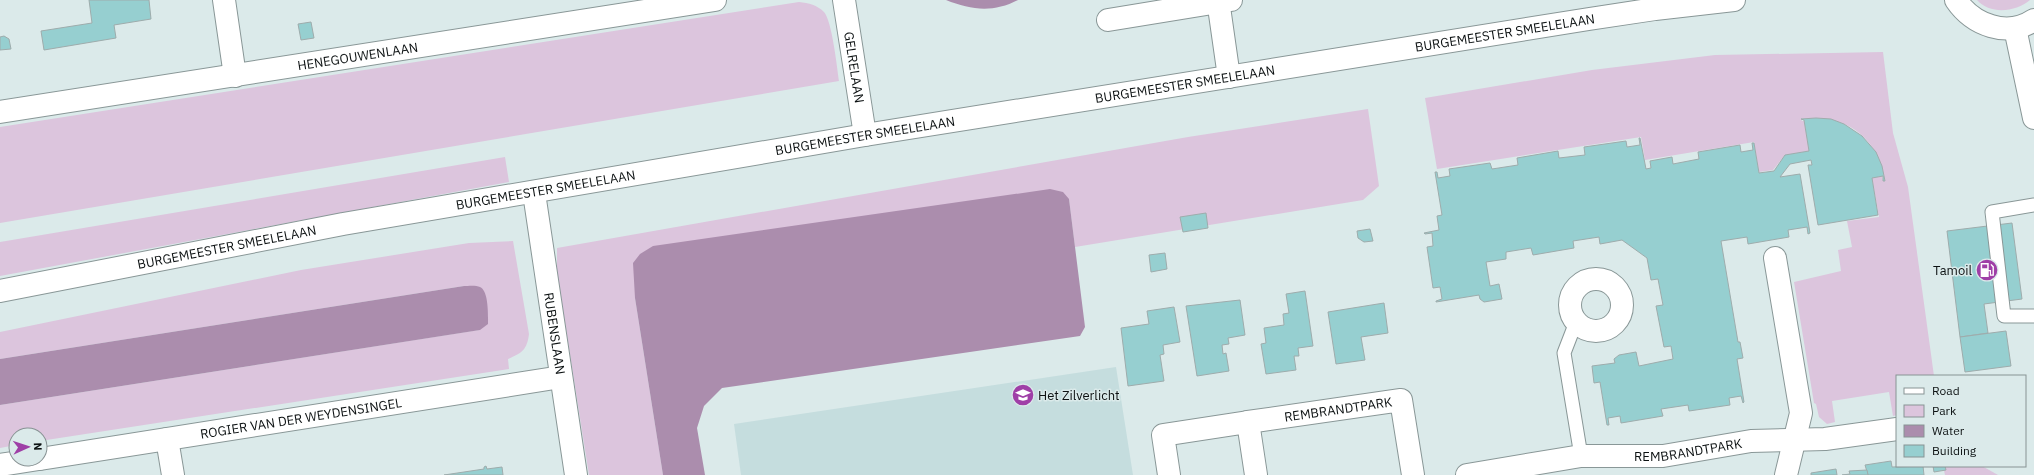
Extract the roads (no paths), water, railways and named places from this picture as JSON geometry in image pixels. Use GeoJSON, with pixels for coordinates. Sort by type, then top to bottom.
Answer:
{"type":"FeatureCollection","features":[{"type":"Feature","properties":{"kind":"street"},"geometry":{"type":"LineString","coordinates":[[224,0],[235,76]]}},
{"type":"Feature","properties":{"kind":"street","name":"HENEGOUWENLAAN"},"geometry":{"type":"LineString","coordinates":[[0,112],[715,0]]}},
{"type":"Feature","properties":{"kind":"street","name":"GELRELAAN"},"geometry":{"type":"LineString","coordinates":[[844,0],[866,134]]}},
{"type":"Feature","properties":{"kind":"street","name":"BURGEMEESTER SMEELELAAN"},"geometry":{"type":"LineString","coordinates":[[0,290],[343,224],[534,193],[866,134],[1229,77],[1654,4],[1734,0]]}},
{"type":"Feature","properties":{"kind":"street"},"geometry":{"type":"LineString","coordinates":[[1956,0],[1978,22],[1996,28],[2024,24],[2034,118]]}},
{"type":"Feature","properties":{"kind":"street"},"geometry":{"type":"LineString","coordinates":[[1108,20],[1222,1],[1229,77]]}},
{"type":"Feature","properties":{"kind":"street","name":"RUBENSLAAN"},"geometry":{"type":"LineString","coordinates":[[534,193],[576,475]]}},
{"type":"Feature","properties":{"kind":"street"},"geometry":{"type":"LineString","coordinates":[[1775,258],[1801,413],[1786,475]]}},
{"type":"Feature","properties":{"kind":"street","name":"ROGIER VAN DER WEYDENSINGEL"},"geometry":{"type":"LineString","coordinates":[[48,458],[561,377]]}},
{"type":"Feature","properties":{"kind":"street","name":"REMBRANDTPARK"},"geometry":{"type":"LineString","coordinates":[[1169,475],[1163,435],[1401,400],[1413,475]]}},
{"type":"Feature","properties":{"kind":"street"},"geometry":{"type":"LineString","coordinates":[[1248,422],[1256,475]]}},
{"type":"Feature","properties":{"kind":"street","name":"REMBRANDTPARK"},"geometry":{"type":"LineString","coordinates":[[1468,475],[1581,456],[1663,456],[1751,441],[1826,439],[1896,429]]}},
{"type":"Feature","properties":{"kind":"street"},"geometry":{"type":"LineString","coordinates":[[167,439],[173,475]]}},
{"type":"Feature","properties":{"kind":"lane"},"geometry":{"type":"LineString","coordinates":[[2034,205],[1992,212],[2004,316],[2034,316]]}},
{"type":"Feature","properties":{"kind":"lane"},"geometry":{"type":"LineString","coordinates":[[1576,322],[1564,353],[1581,456]]}},
{"type":"Feature","properties":{"kind":"water"},"geometry":{"type":"Polygon","coordinates":[[[946,0],[1018,0],[1000,7],[982,9],[964,6],[946,0]]]}},
{"type":"Feature","properties":{"kind":"water"},"geometry":{"type":"Polygon","coordinates":[[[1050,189],[1063,192],[1069,199],[1085,327],[1080,336],[722,388],[704,406],[697,428],[705,475],[663,475],[635,298],[633,263],[640,254],[653,246],[1050,189]]]}},
{"type":"Feature","properties":{"kind":"water"},"geometry":{"type":"Polygon","coordinates":[[[464,286],[478,286],[483,289],[485,293],[488,324],[480,330],[0,405],[0,359],[464,286]]]}},
{"type":"Feature","properties":{"kind":"place","name":"Tamoil"},"geometry":{"type":"Point","coordinates":[1987,270]}},
{"type":"Feature","properties":{"kind":"place","name":"Het Zilverlicht"},"geometry":{"type":"Point","coordinates":[1023,395]}}]}
